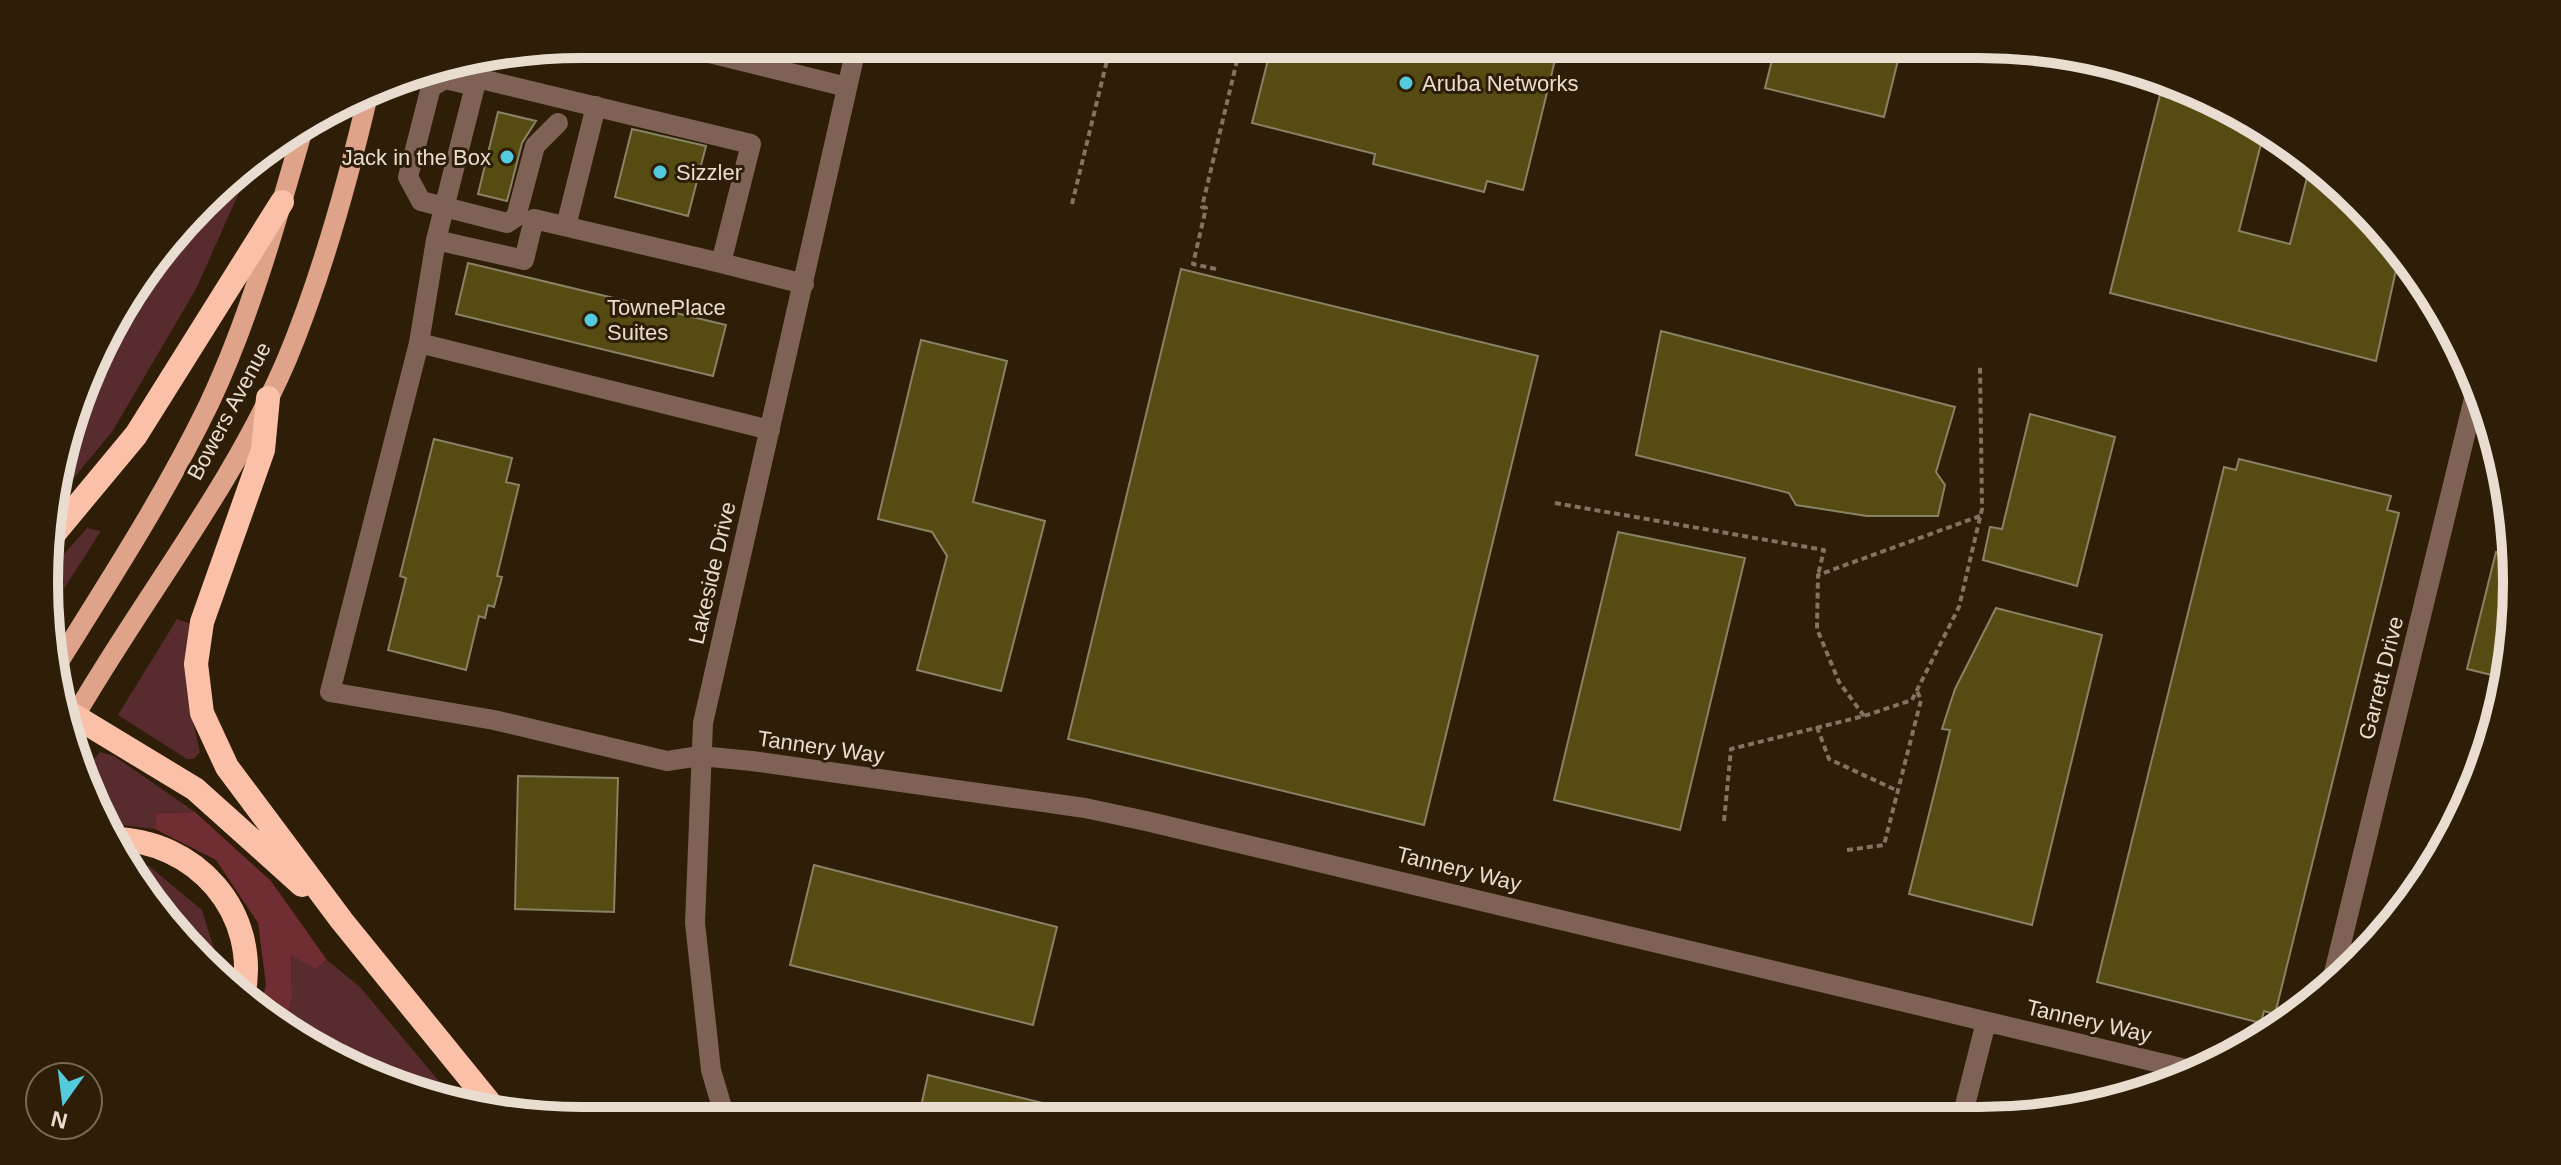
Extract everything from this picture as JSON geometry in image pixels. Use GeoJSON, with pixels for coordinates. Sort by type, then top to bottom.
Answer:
{"type":"FeatureCollection","features":[{"type":"Feature","properties":{"kind":"highway"},"geometry":{"type":"LineString","coordinates":[[61,525],[136,435],[282,202]]}},
{"type":"Feature","properties":{"kind":"highway"},"geometry":{"type":"LineString","coordinates":[[268,398],[263,450],[202,622],[196,664],[202,713],[227,767],[342,921],[486,1098]]}},
{"type":"Feature","properties":{"kind":"highway"},"geometry":{"type":"LineString","coordinates":[[77,722],[195,789],[342,921]]}},
{"type":"Feature","properties":{"kind":"highway"},"geometry":{"type":"LineString","coordinates":[[125,839],[179,855],[202,871],[228,901],[244,937],[247,962],[245,983]]}},
{"type":"Feature","properties":{"kind":"main road","name":"Bowers Avenue"},"geometry":{"type":"LineString","coordinates":[[74,709],[198,521],[287,359],[335,221],[365,106]]}},
{"type":"Feature","properties":{"kind":"main road","name":"Bowers Avenue"},"geometry":{"type":"LineString","coordinates":[[63,655],[158,503],[210,401],[282,202],[300,141]]}},
{"type":"Feature","properties":{"kind":"street"},"geometry":{"type":"LineString","coordinates":[[730,58],[847,87]]}},
{"type":"Feature","properties":{"kind":"street","name":"Lakeside Drive"},"geometry":{"type":"LineString","coordinates":[[722,1107],[711,1070],[695,923],[703,723],[854,58]]}},
{"type":"Feature","properties":{"kind":"street"},"geometry":{"type":"LineString","coordinates":[[721,263],[751,144],[477,78],[436,240],[419,343],[770,430]]}},
{"type":"Feature","properties":{"kind":"street"},"geometry":{"type":"LineString","coordinates":[[475,86],[445,79],[431,87],[408,177],[421,201],[507,223],[516,217],[535,146],[558,123]]}},
{"type":"Feature","properties":{"kind":"street"},"geometry":{"type":"LineString","coordinates":[[566,226],[596,106]]}},
{"type":"Feature","properties":{"kind":"street"},"geometry":{"type":"LineString","coordinates":[[436,240],[524,260],[534,219],[804,284]]}},
{"type":"Feature","properties":{"kind":"street","name":"Tannery Way"},"geometry":{"type":"LineString","coordinates":[[419,343],[330,692],[494,720],[667,761],[700,756],[1085,808],[1341,866],[2178,1067]]}},
{"type":"Feature","properties":{"kind":"street","name":"Garrett Drive"},"geometry":{"type":"LineString","coordinates":[[2336,966],[2472,406]]}},
{"type":"Feature","properties":{"kind":"street"},"geometry":{"type":"LineString","coordinates":[[1965,1107],[1986,1022]]}},
{"type":"Feature","properties":{"kind":"path"},"geometry":{"type":"LineString","coordinates":[[1072,204],[1108,58]]}},
{"type":"Feature","properties":{"kind":"path"},"geometry":{"type":"LineString","coordinates":[[1216,269],[1193,264],[1206,208],[1202,207],[1238,58]]}},
{"type":"Feature","properties":{"kind":"path"},"geometry":{"type":"LineString","coordinates":[[1724,821],[1731,749],[1864,716],[1912,700],[1959,607],[1980,516],[1980,365]]}},
{"type":"Feature","properties":{"kind":"path"},"geometry":{"type":"LineString","coordinates":[[1555,503],[1824,550],[1818,575],[1817,629],[1839,682],[1864,716]]}},
{"type":"Feature","properties":{"kind":"path"},"geometry":{"type":"LineString","coordinates":[[1818,575],[1980,516]]}},
{"type":"Feature","properties":{"kind":"path"},"geometry":{"type":"LineString","coordinates":[[1847,850],[1884,845],[1921,700],[1917,691]]}},
{"type":"Feature","properties":{"kind":"path"},"geometry":{"type":"LineString","coordinates":[[1817,727],[1829,759],[1898,791]]}},
{"type":"Feature","properties":{"kind":"shaded area"},"geometry":{"type":"Polygon","coordinates":[[[244,182],[196,289],[112,432],[67,486],[76,447],[98,382],[119,337],[135,319],[170,258],[244,182]]]}},
{"type":"Feature","properties":{"kind":"shaded area"},"geometry":{"type":"Polygon","coordinates":[[[87,528],[101,531],[58,597],[59,560],[87,528]]]}},
{"type":"Feature","properties":{"kind":"shaded area"},"geometry":{"type":"Polygon","coordinates":[[[177,619],[194,625],[193,722],[200,752],[194,759],[187,759],[118,715],[177,619]]]}},
{"type":"Feature","properties":{"kind":"shaded area"},"geometry":{"type":"Polygon","coordinates":[[[100,752],[114,756],[195,812],[156,813],[155,829],[117,824],[90,763],[100,752]]]}},
{"type":"Feature","properties":{"kind":"shaded area"},"geometry":{"type":"Polygon","coordinates":[[[195,812],[271,881],[327,960],[315,969],[291,955],[292,997],[288,1017],[262,998],[266,985],[258,923],[216,860],[155,829],[156,813],[195,812]]]}},
{"type":"Feature","properties":{"kind":"shaded area"},"geometry":{"type":"Polygon","coordinates":[[[141,866],[149,866],[202,910],[217,958],[166,902],[141,866]]]}},
{"type":"Feature","properties":{"kind":"shaded area"},"geometry":{"type":"Polygon","coordinates":[[[291,954],[315,969],[327,960],[360,987],[445,1088],[382,1067],[320,1037],[288,1017],[292,997],[291,954]]]}},
{"type":"Feature","properties":{"kind":"building","name":"Aruba Networks"},"geometry":{"type":"Polygon","coordinates":[[[1268,58],[1556,58],[1523,190],[1487,181],[1484,192],[1373,164],[1375,154],[1252,123],[1268,58]]]}},
{"type":"Feature","properties":{"kind":"building"},"geometry":{"type":"Polygon","coordinates":[[[1772,58],[1899,58],[1884,117],[1765,88],[1772,58]]]}},
{"type":"Feature","properties":{"kind":"building"},"geometry":{"type":"Polygon","coordinates":[[[2161,91],[2210,112],[2262,141],[2239,231],[2290,244],[2308,174],[2349,212],[2397,266],[2376,361],[2110,293],[2161,91]]]}},
{"type":"Feature","properties":{"kind":"building","name":"Jack in the Box"},"geometry":{"type":"Polygon","coordinates":[[[498,112],[536,121],[522,143],[507,201],[478,194],[498,112]]]}},
{"type":"Feature","properties":{"kind":"building","name":"Sizzler"},"geometry":{"type":"Polygon","coordinates":[[[632,129],[706,146],[688,216],[615,197],[632,129]]]}},
{"type":"Feature","properties":{"kind":"building","name":"TownePlace Suites"},"geometry":{"type":"Polygon","coordinates":[[[468,263],[726,325],[713,376],[456,314],[468,263]]]}},
{"type":"Feature","properties":{"kind":"building"},"geometry":{"type":"Polygon","coordinates":[[[1181,269],[1538,356],[1424,825],[1068,739],[1181,269]]]}},
{"type":"Feature","properties":{"kind":"building"},"geometry":{"type":"Polygon","coordinates":[[[1661,331],[1955,407],[1936,472],[1945,485],[1938,516],[1867,516],[1796,505],[1789,493],[1636,455],[1661,331]]]}},
{"type":"Feature","properties":{"kind":"building"},"geometry":{"type":"Polygon","coordinates":[[[921,340],[1007,361],[973,502],[1045,521],[1001,691],[917,670],[947,556],[932,532],[878,519],[921,340]]]}},
{"type":"Feature","properties":{"kind":"building"},"geometry":{"type":"Polygon","coordinates":[[[2030,414],[2115,437],[2077,586],[1983,560],[1990,527],[2002,529],[2030,414]]]}},
{"type":"Feature","properties":{"kind":"building"},"geometry":{"type":"Polygon","coordinates":[[[434,439],[512,458],[506,482],[519,485],[497,576],[502,577],[494,607],[488,605],[485,618],[479,616],[466,670],[388,650],[406,578],[400,576],[434,439]]]}},
{"type":"Feature","properties":{"kind":"building"},"geometry":{"type":"Polygon","coordinates":[[[2239,459],[2391,496],[2387,510],[2399,513],[2275,1014],[2264,1011],[2261,1023],[2097,982],[2224,467],[2236,470],[2239,459]]]}},
{"type":"Feature","properties":{"kind":"building"},"geometry":{"type":"Polygon","coordinates":[[[1618,532],[1745,558],[1680,830],[1554,800],[1618,532]]]}},
{"type":"Feature","properties":{"kind":"building"},"geometry":{"type":"Polygon","coordinates":[[[2496,552],[2502,553],[2502,617],[2495,676],[2467,669],[2496,552]]]}},
{"type":"Feature","properties":{"kind":"building"},"geometry":{"type":"Polygon","coordinates":[[[1996,608],[2102,635],[2032,925],[1909,894],[1950,730],[1942,729],[1955,689],[1996,608]]]}},
{"type":"Feature","properties":{"kind":"building"},"geometry":{"type":"Polygon","coordinates":[[[518,776],[618,778],[614,912],[515,909],[518,776]]]}},
{"type":"Feature","properties":{"kind":"building"},"geometry":{"type":"Polygon","coordinates":[[[814,865],[1057,927],[1033,1025],[790,965],[814,865]]]}},
{"type":"Feature","properties":{"kind":"building"},"geometry":{"type":"Polygon","coordinates":[[[928,1075],[1059,1107],[921,1107],[928,1075]]]}},
{"type":"Feature","properties":{"kind":"place","name":"Aruba Networks"},"geometry":{"type":"Point","coordinates":[1406,83]}},
{"type":"Feature","properties":{"kind":"place","name":"Jack in the Box"},"geometry":{"type":"Point","coordinates":[507,157]}},
{"type":"Feature","properties":{"kind":"place","name":"Sizzler"},"geometry":{"type":"Point","coordinates":[660,172]}},
{"type":"Feature","properties":{"kind":"place","name":"TownePlace Suites"},"geometry":{"type":"Point","coordinates":[591,320]}}]}
